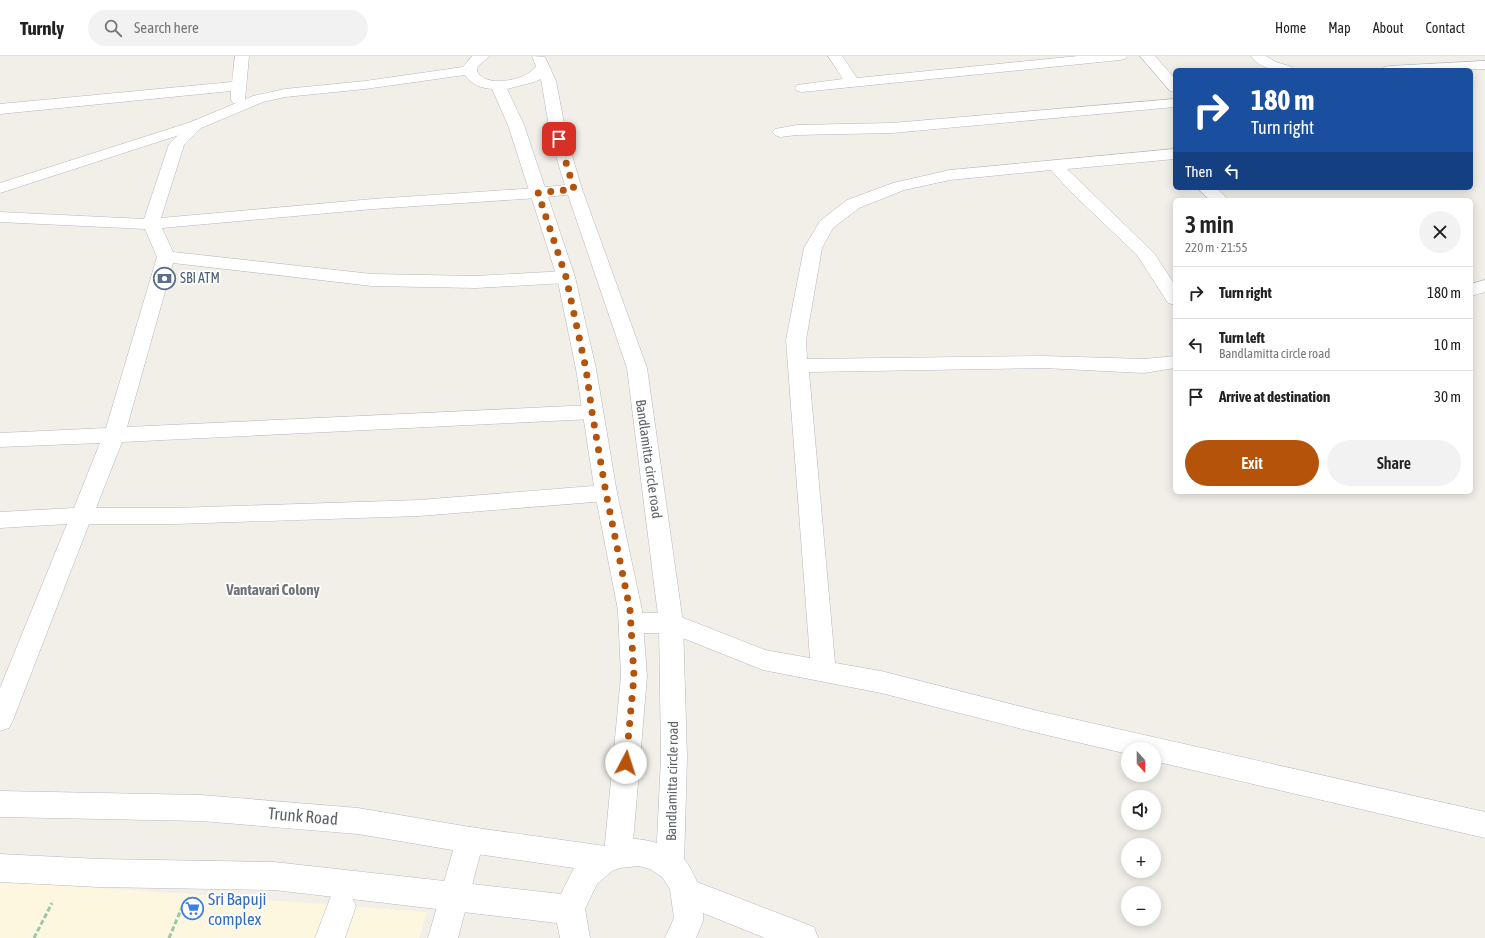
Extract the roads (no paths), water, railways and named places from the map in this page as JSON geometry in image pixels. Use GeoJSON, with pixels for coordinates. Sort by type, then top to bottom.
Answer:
{"type":"FeatureCollection","features":[{"type":"Feature","properties":{"kind":"street"},"geometry":{"type":"LineString","coordinates":[[238,108],[242,56]]}},
{"type":"Feature","properties":{"kind":"street"},"geometry":{"type":"LineString","coordinates":[[0,188],[196,125],[258,99],[284,93],[470,70],[471,65],[483,56]]}},
{"type":"Feature","properties":{"kind":"street"},"geometry":{"type":"LineString","coordinates":[[834,56],[853,83]]}},
{"type":"Feature","properties":{"kind":"street"},"geometry":{"type":"LineString","coordinates":[[802,88],[1120,56]]}},
{"type":"Feature","properties":{"kind":"street"},"geometry":{"type":"LineString","coordinates":[[1147,56],[1173,86]]}},
{"type":"Feature","properties":{"kind":"street"},"geometry":{"type":"LineString","coordinates":[[1258,56],[1273,66],[1280,68]]}},
{"type":"Feature","properties":{"kind":"street","name":"Bandlamitta circle road"},"geometry":{"type":"LineString","coordinates":[[470,70],[472,76],[478,80],[498,85],[522,82],[539,73],[540,62]]}},
{"type":"Feature","properties":{"kind":"street","name":"Bandlamitta circle road"},"geometry":{"type":"LineString","coordinates":[[540,62],[549,81],[559,139],[574,189],[637,368],[671,623],[673,656],[674,757],[670,864]]}},
{"type":"Feature","properties":{"kind":"street"},"geometry":{"type":"LineString","coordinates":[[1427,68],[1485,65]]}},
{"type":"Feature","properties":{"kind":"street"},"geometry":{"type":"LineString","coordinates":[[498,85],[516,125],[566,277],[586,369],[606,493],[630,610],[634,676],[628,733],[611,856],[580,881],[570,910],[575,938]]}},
{"type":"Feature","properties":{"kind":"street"},"geometry":{"type":"LineString","coordinates":[[0,109],[239,86]]}},
{"type":"Feature","properties":{"kind":"street"},"geometry":{"type":"LineString","coordinates":[[780,132],[797,130],[892,128],[1173,103]]}},
{"type":"Feature","properties":{"kind":"street"},"geometry":{"type":"LineString","coordinates":[[0,720],[114,435],[166,257],[151,224],[177,144],[196,125]]}},
{"type":"Feature","properties":{"kind":"street"},"geometry":{"type":"LineString","coordinates":[[823,671],[796,340],[812,248],[826,225],[853,204],[899,186],[950,175],[1055,165],[1172,157]]}},
{"type":"Feature","properties":{"kind":"street"},"geometry":{"type":"LineString","coordinates":[[1055,165],[1068,180],[1144,252],[1158,269],[1173,295]]}},
{"type":"Feature","properties":{"kind":"street"},"geometry":{"type":"LineString","coordinates":[[0,217],[151,224],[198,221],[373,204],[538,193],[574,189]]}},
{"type":"Feature","properties":{"kind":"street"},"geometry":{"type":"LineString","coordinates":[[1207,190],[1218,198]]}},
{"type":"Feature","properties":{"kind":"street"},"geometry":{"type":"LineString","coordinates":[[166,257],[372,280],[476,282],[566,277]]}},
{"type":"Feature","properties":{"kind":"street"},"geometry":{"type":"LineString","coordinates":[[1473,289],[1485,286]]}},
{"type":"Feature","properties":{"kind":"street"},"geometry":{"type":"LineString","coordinates":[[798,366],[1044,362],[1144,366],[1173,362]]}},
{"type":"Feature","properties":{"kind":"street"},"geometry":{"type":"LineString","coordinates":[[0,440],[592,412]]}},
{"type":"Feature","properties":{"kind":"street"},"geometry":{"type":"LineString","coordinates":[[0,520],[82,516],[174,516],[419,508],[606,493]]}},
{"type":"Feature","properties":{"kind":"street"},"geometry":{"type":"LineString","coordinates":[[631,623],[671,623],[763,660],[881,682],[1038,722],[1485,825]]}},
{"type":"Feature","properties":{"kind":"street","name":"Trunk Road"},"geometry":{"type":"LineString","coordinates":[[0,804],[201,808],[358,821],[470,840],[611,856],[637,852],[655,855],[670,864]]}},
{"type":"Feature","properties":{"kind":"street"},"geometry":{"type":"LineString","coordinates":[[443,938],[470,840]]}},
{"type":"Feature","properties":{"kind":"street"},"geometry":{"type":"LineString","coordinates":[[670,864],[682,878],[688,894],[689,919],[680,938]]}},
{"type":"Feature","properties":{"kind":"street"},"geometry":{"type":"LineString","coordinates":[[0,868],[99,873],[274,876],[454,898],[570,910]]}},
{"type":"Feature","properties":{"kind":"street"},"geometry":{"type":"LineString","coordinates":[[688,894],[803,938]]}},
{"type":"Feature","properties":{"kind":"street"},"geometry":{"type":"LineString","coordinates":[[330,938],[341,906]]}},
{"type":"Feature","properties":{"kind":"place","name":"SBI ATM"},"geometry":{"type":"Point","coordinates":[165,278]}},
{"type":"Feature","properties":{"kind":"place","name":"Sri Bapuji complex"},"geometry":{"type":"Point","coordinates":[192,909]}},
{"type":"Feature","properties":{"kind":"district","name":"Vantavari Colony"},"geometry":{"type":"Point","coordinates":[273,590]}}]}
